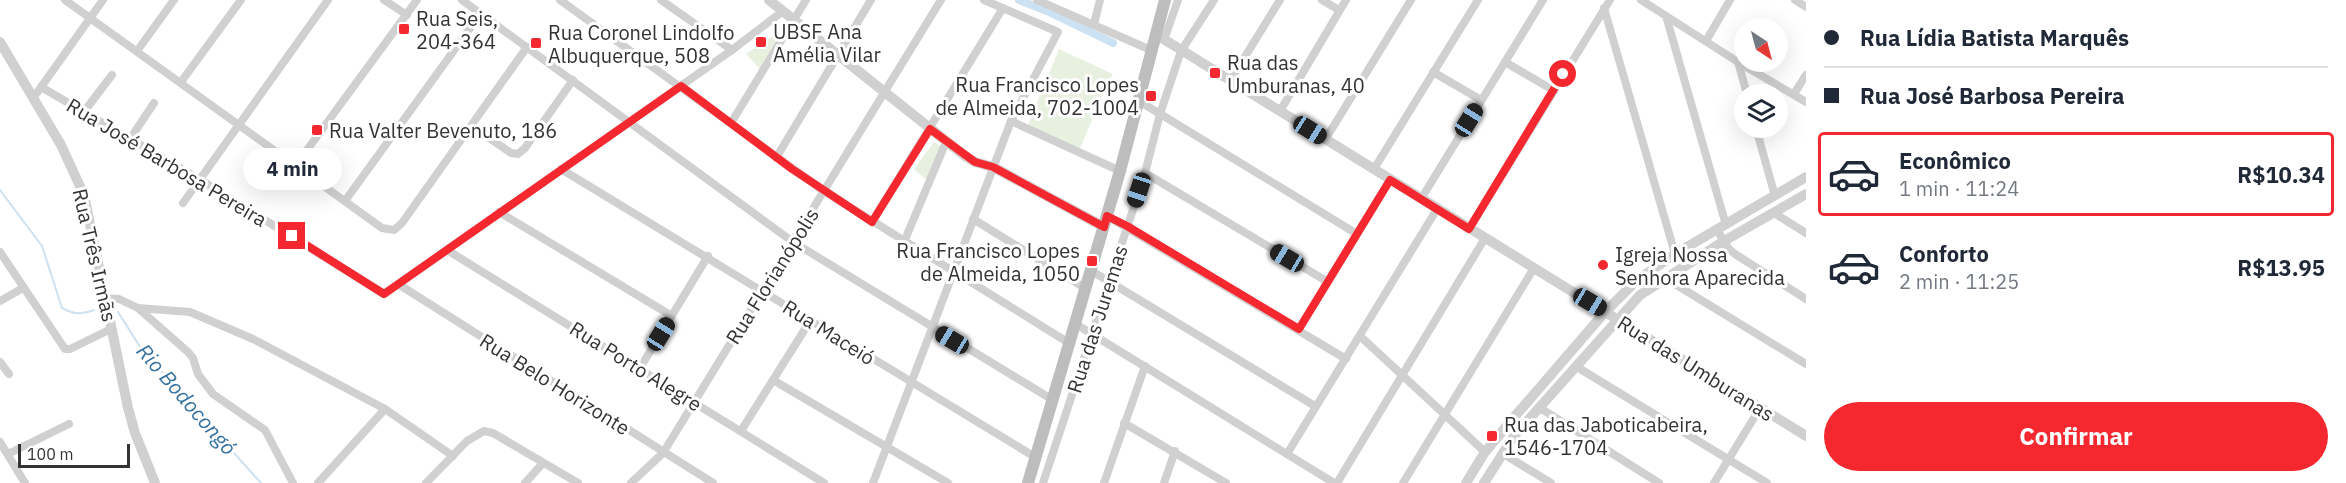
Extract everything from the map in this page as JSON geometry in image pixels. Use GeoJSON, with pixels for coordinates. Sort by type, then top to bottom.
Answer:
{"type":"FeatureCollection","features":[{"type":"Feature","properties":{"kind":"main road"},"geometry":{"type":"LineString","coordinates":[[1028,483],[1106,221],[1153,51],[1160,38],[1165,0]]}},
{"type":"Feature","properties":{"kind":"street"},"geometry":{"type":"LineString","coordinates":[[66,0],[382,228],[394,230],[402,223],[527,47]]}},
{"type":"Feature","properties":{"kind":"street"},"geometry":{"type":"LineString","coordinates":[[34,98],[103,0]]}},
{"type":"Feature","properties":{"kind":"street"},"geometry":{"type":"LineString","coordinates":[[137,51],[174,0]]}},
{"type":"Feature","properties":{"kind":"street"},"geometry":{"type":"LineString","coordinates":[[181,82],[240,0]]}},
{"type":"Feature","properties":{"kind":"street"},"geometry":{"type":"LineString","coordinates":[[183,203],[328,0]]}},
{"type":"Feature","properties":{"kind":"street"},"geometry":{"type":"LineString","coordinates":[[384,0],[407,15]]}},
{"type":"Feature","properties":{"kind":"street"},"geometry":{"type":"LineString","coordinates":[[296,165],[417,0]]}},
{"type":"Feature","properties":{"kind":"street"},"geometry":{"type":"LineString","coordinates":[[462,0],[793,242],[1053,400]]}},
{"type":"Feature","properties":{"kind":"street"},"geometry":{"type":"LineString","coordinates":[[560,0],[824,191],[1069,343]]}},
{"type":"Feature","properties":{"kind":"street"},"geometry":{"type":"LineString","coordinates":[[661,0],[732,50]]}},
{"type":"Feature","properties":{"kind":"street"},"geometry":{"type":"LineString","coordinates":[[770,0],[946,142],[975,162],[993,167],[1106,221],[1127,226],[1346,359]]}},
{"type":"Feature","properties":{"kind":"street"},"geometry":{"type":"LineString","coordinates":[[731,123],[806,0]]}},
{"type":"Feature","properties":{"kind":"street"},"geometry":{"type":"LineString","coordinates":[[776,158],[871,0]]}},
{"type":"Feature","properties":{"kind":"street","name":"Rua Florianópolis"},"geometry":{"type":"LineString","coordinates":[[631,483],[663,453],[941,0]]}},
{"type":"Feature","properties":{"kind":"street"},"geometry":{"type":"LineString","coordinates":[[873,483],[1011,121],[1058,32],[984,0]]}},
{"type":"Feature","properties":{"kind":"street"},"geometry":{"type":"LineString","coordinates":[[1038,0],[1153,51]]}},
{"type":"Feature","properties":{"kind":"street"},"geometry":{"type":"LineString","coordinates":[[1094,24],[1100,0]]}},
{"type":"Feature","properties":{"kind":"street"},"geometry":{"type":"LineString","coordinates":[[1160,38],[1178,0]]}},
{"type":"Feature","properties":{"kind":"street","name":"Rua das Juremas"},"geometry":{"type":"LineString","coordinates":[[1043,483],[1145,173],[1160,114],[1181,51],[1214,0]]}},
{"type":"Feature","properties":{"kind":"street"},"geometry":{"type":"LineString","coordinates":[[1230,81],[1280,0]]}},
{"type":"Feature","properties":{"kind":"street"},"geometry":{"type":"LineString","coordinates":[[1322,0],[1339,10]]}},
{"type":"Feature","properties":{"kind":"street"},"geometry":{"type":"LineString","coordinates":[[1280,111],[1346,0]]}},
{"type":"Feature","properties":{"kind":"street"},"geometry":{"type":"LineString","coordinates":[[1374,169],[1478,0]]}},
{"type":"Feature","properties":{"kind":"street"},"geometry":{"type":"LineString","coordinates":[[1421,199],[1543,0]]}},
{"type":"Feature","properties":{"kind":"street"},"geometry":{"type":"LineString","coordinates":[[1469,229],[1610,0]]}},
{"type":"Feature","properties":{"kind":"street"},"geometry":{"type":"LineString","coordinates":[[1641,0],[1734,59]]}},
{"type":"Feature","properties":{"kind":"street"},"geometry":{"type":"LineString","coordinates":[[1706,40],[1731,0]]}},
{"type":"Feature","properties":{"kind":"street"},"geometry":{"type":"LineString","coordinates":[[1795,0],[1806,7]]}},
{"type":"Feature","properties":{"kind":"street"},"geometry":{"type":"LineString","coordinates":[[1325,140],[1409,1]]}},
{"type":"Feature","properties":{"kind":"street"},"geometry":{"type":"LineString","coordinates":[[1604,8],[1675,254]]}},
{"type":"Feature","properties":{"kind":"street"},"geometry":{"type":"LineString","coordinates":[[872,222],[1003,9]]}},
{"type":"Feature","properties":{"kind":"street"},"geometry":{"type":"LineString","coordinates":[[398,284],[732,50],[783,11]]}},
{"type":"Feature","properties":{"kind":"street"},"geometry":{"type":"LineString","coordinates":[[345,201],[481,13]]}},
{"type":"Feature","properties":{"kind":"street"},"geometry":{"type":"LineString","coordinates":[[1666,16],[1724,241],[1729,249],[1746,263],[1806,299]]}},
{"type":"Feature","properties":{"kind":"street","name":"Rua das Umburanas"},"geometry":{"type":"LineString","coordinates":[[1160,38],[1806,436]]}},
{"type":"Feature","properties":{"kind":"street","name":"Rua Três Irmãs"},"geometry":{"type":"LineString","coordinates":[[0,42],[34,98],[84,195],[135,433],[155,483]]}},
{"type":"Feature","properties":{"kind":"street"},"geometry":{"type":"LineString","coordinates":[[1505,62],[1553,90]]}},
{"type":"Feature","properties":{"kind":"street"},"geometry":{"type":"LineString","coordinates":[[1433,72],[1481,100]]}},
{"type":"Feature","properties":{"kind":"street"},"geometry":{"type":"LineString","coordinates":[[1756,72],[1806,102]]}},
{"type":"Feature","properties":{"kind":"street"},"geometry":{"type":"LineString","coordinates":[[83,113],[112,75]]}},
{"type":"Feature","properties":{"kind":"street"},"geometry":{"type":"LineString","coordinates":[[1794,94],[1806,75]]}},
{"type":"Feature","properties":{"kind":"street"},"geometry":{"type":"LineString","coordinates":[[472,126],[514,154],[521,153],[573,80]]}},
{"type":"Feature","properties":{"kind":"street","name":"Rua José Barbosa Pereira"},"geometry":{"type":"LineString","coordinates":[[41,87],[199,179],[384,294],[398,284]]}},
{"type":"Feature","properties":{"kind":"street"},"geometry":{"type":"LineString","coordinates":[[1139,101],[1357,234]]}},
{"type":"Feature","properties":{"kind":"street"},"geometry":{"type":"LineString","coordinates":[[130,139],[154,103]]}},
{"type":"Feature","properties":{"kind":"street"},"geometry":{"type":"LineString","coordinates":[[1011,121],[1120,171]]}},
{"type":"Feature","properties":{"kind":"street"},"geometry":{"type":"LineString","coordinates":[[1759,138],[1775,196]]}},
{"type":"Feature","properties":{"kind":"street"},"geometry":{"type":"LineString","coordinates":[[904,242],[946,142]]}},
{"type":"Feature","properties":{"kind":"street","name":"Rua Maceió"},"geometry":{"type":"LineString","coordinates":[[561,169],[708,256],[810,321],[1035,457]]}},
{"type":"Feature","properties":{"kind":"street"},"geometry":{"type":"LineString","coordinates":[[1145,173],[1328,282]]}},
{"type":"Feature","properties":{"kind":"street"},"geometry":{"type":"LineString","coordinates":[[1466,483],[1485,452],[1605,312],[1636,281],[1675,254],[1806,177]]}},
{"type":"Feature","properties":{"kind":"street"},"geometry":{"type":"LineString","coordinates":[[1299,329],[1390,180]]}},
{"type":"Feature","properties":{"kind":"street"},"geometry":{"type":"LineString","coordinates":[[1484,483],[1502,453],[1640,295],[1724,241],[1806,194]]}},
{"type":"Feature","properties":{"kind":"street"},"geometry":{"type":"LineString","coordinates":[[1287,454],[1437,209]]}},
{"type":"Feature","properties":{"kind":"street"},"geometry":{"type":"LineString","coordinates":[[500,212],[672,316]]}},
{"type":"Feature","properties":{"kind":"street"},"geometry":{"type":"LineString","coordinates":[[1773,213],[1806,233]]}},
{"type":"Feature","properties":{"kind":"street"},"geometry":{"type":"LineString","coordinates":[[973,219],[1085,288]]}},
{"type":"Feature","properties":{"kind":"street"},"geometry":{"type":"LineString","coordinates":[[1074,323],[1336,483],[1485,238]]}},
{"type":"Feature","properties":{"kind":"street","name":"Rua Porto Alegre"},"geometry":{"type":"LineString","coordinates":[[447,250],[824,483]]}},
{"type":"Feature","properties":{"kind":"street"},"geometry":{"type":"LineString","coordinates":[[0,252],[65,349],[70,349],[111,329]]}},
{"type":"Feature","properties":{"kind":"street"},"geometry":{"type":"LineString","coordinates":[[640,368],[708,256]]}},
{"type":"Feature","properties":{"kind":"street"},"geometry":{"type":"LineString","coordinates":[[1403,483],[1534,268]]}},
{"type":"Feature","properties":{"kind":"street"},"geometry":{"type":"LineString","coordinates":[[1090,270],[1315,406]]}},
{"type":"Feature","properties":{"kind":"street"},"geometry":{"type":"LineString","coordinates":[[1665,278],[1806,364]]}},
{"type":"Feature","properties":{"kind":"street","name":"Rua Belo Horizonte"},"geometry":{"type":"LineString","coordinates":[[398,284],[713,483]]}},
{"type":"Feature","properties":{"kind":"street"},"geometry":{"type":"LineString","coordinates":[[0,301],[23,288]]}},
{"type":"Feature","properties":{"kind":"street"},"geometry":{"type":"LineString","coordinates":[[105,299],[119,299],[138,308],[188,352],[193,358],[198,374],[213,394],[265,430],[293,483]]}},
{"type":"Feature","properties":{"kind":"street"},"geometry":{"type":"LineString","coordinates":[[138,308],[180,310],[202,316],[253,339],[385,409],[453,456]]}},
{"type":"Feature","properties":{"kind":"street"},"geometry":{"type":"LineString","coordinates":[[741,431],[810,321]]}},
{"type":"Feature","properties":{"kind":"street"},"geometry":{"type":"LineString","coordinates":[[1360,336],[1404,374],[1485,452]]}},
{"type":"Feature","properties":{"kind":"street"},"geometry":{"type":"LineString","coordinates":[[0,362],[9,374]]}},
{"type":"Feature","properties":{"kind":"street"},"geometry":{"type":"LineString","coordinates":[[1104,483],[1145,366]]}},
{"type":"Feature","properties":{"kind":"street"},"geometry":{"type":"LineString","coordinates":[[1577,367],[1767,483]]}},
{"type":"Feature","properties":{"kind":"street"},"geometry":{"type":"LineString","coordinates":[[773,380],[948,483]]}},
{"type":"Feature","properties":{"kind":"street"},"geometry":{"type":"LineString","coordinates":[[1540,408],[1659,483]]}},
{"type":"Feature","properties":{"kind":"street"},"geometry":{"type":"LineString","coordinates":[[1714,483],[1760,408]]}},
{"type":"Feature","properties":{"kind":"street"},"geometry":{"type":"LineString","coordinates":[[318,483],[385,409]]}},
{"type":"Feature","properties":{"kind":"street"},"geometry":{"type":"LineString","coordinates":[[1124,423],[1224,482]]}},
{"type":"Feature","properties":{"kind":"street"},"geometry":{"type":"LineString","coordinates":[[8,454],[69,424]]}},
{"type":"Feature","properties":{"kind":"street"},"geometry":{"type":"LineString","coordinates":[[426,483],[467,441],[484,431],[578,483]]}},
{"type":"Feature","properties":{"kind":"street"},"geometry":{"type":"LineString","coordinates":[[0,442],[25,483]]}},
{"type":"Feature","properties":{"kind":"street"},"geometry":{"type":"LineString","coordinates":[[1164,483],[1175,452]]}},
{"type":"Feature","properties":{"kind":"street"},"geometry":{"type":"LineString","coordinates":[[1502,453],[1551,483]]}},
{"type":"Feature","properties":{"kind":"street"},"geometry":{"type":"LineString","coordinates":[[525,483],[543,463]]}},
{"type":"Feature","properties":{"kind":"green space"},"geometry":{"type":"Polygon","coordinates":[[[790,24],[762,71],[746,54],[790,24]]]}},
{"type":"Feature","properties":{"kind":"green space"},"geometry":{"type":"Polygon","coordinates":[[[1059,49],[1113,74],[1079,151],[1028,125],[1059,49]]]}},
{"type":"Feature","properties":{"kind":"green space"},"geometry":{"type":"Polygon","coordinates":[[[934,142],[942,147],[927,180],[914,169],[934,142]]]}},
{"type":"Feature","properties":{"kind":"waterway"},"geometry":{"type":"LineString","coordinates":[[1019,0],[1113,43]]}},
{"type":"Feature","properties":{"kind":"waterway","name":"Rio Bodocongó"},"geometry":{"type":"LineString","coordinates":[[0,190],[42,246],[62,308],[78,313],[94,310]]}},
{"type":"Feature","properties":{"kind":"waterway","name":"Rio Bodocongó"},"geometry":{"type":"LineString","coordinates":[[118,312],[142,350],[261,483]]}},
{"type":"Feature","properties":{"kind":"place","name":"Rua Seis, 204-364"},"geometry":{"type":"Point","coordinates":[404,29]}},
{"type":"Feature","properties":{"kind":"place","name":"UBSF Ana Amélia Vilar"},"geometry":{"type":"Point","coordinates":[761,42]}},
{"type":"Feature","properties":{"kind":"place","name":"Rua Coronel Lindolfo Albuquerque, 508"},"geometry":{"type":"Point","coordinates":[536,43]}},
{"type":"Feature","properties":{"kind":"place","name":"Rua das Umburanas, 40"},"geometry":{"type":"Point","coordinates":[1215,73]}},
{"type":"Feature","properties":{"kind":"place","name":"Rua Francisco Lopes de Almeida, 702-1004"},"geometry":{"type":"Point","coordinates":[1151,96]}},
{"type":"Feature","properties":{"kind":"place","name":"Rua Valter Bevenuto, 186"},"geometry":{"type":"Point","coordinates":[317,130]}},
{"type":"Feature","properties":{"kind":"place","name":"Rua Francisco Lopes de Almeida, 1050"},"geometry":{"type":"Point","coordinates":[1092,261]}},
{"type":"Feature","properties":{"kind":"place","name":"Igreja Nossa Senhora Aparecida"},"geometry":{"type":"Point","coordinates":[1603,265]}},
{"type":"Feature","properties":{"kind":"place","name":"Rua das Jaboticabeira, 1546-1704"},"geometry":{"type":"Point","coordinates":[1492,436]}},
{"type":"Feature","properties":{"kind":"route"},"geometry":{"type":"LineString","coordinates":[[292,236],[384,294],[681,86],[792,169],[872,222],[930,129],[975,162],[993,167],[1104,227],[1107,216],[1127,226],[1299,329],[1390,180],[1469,229],[1563,74]]}}]}
